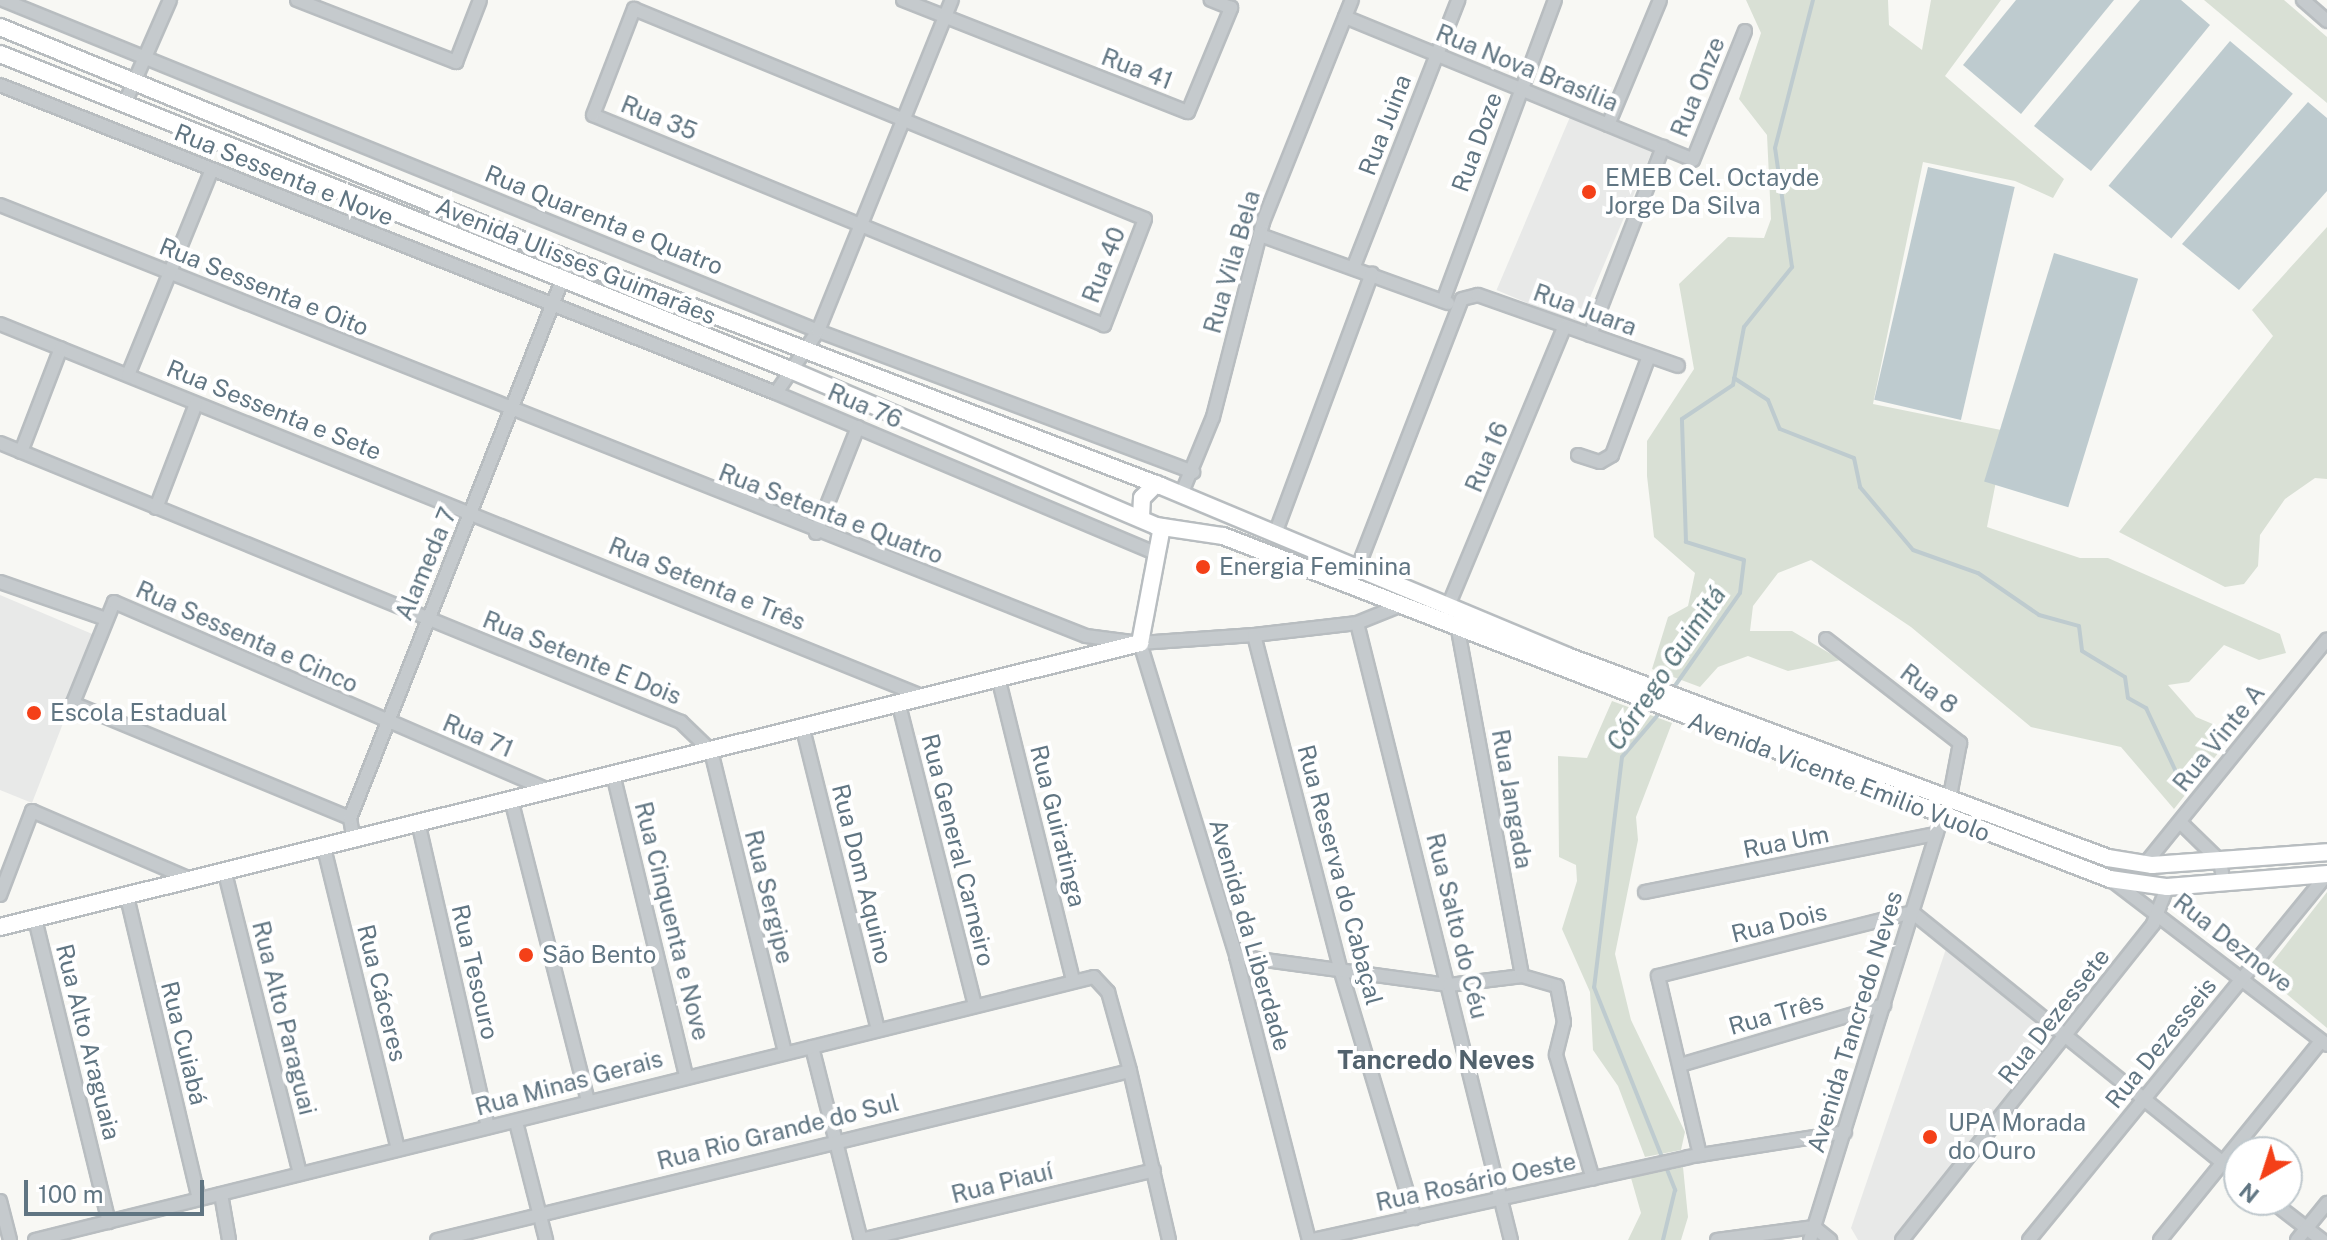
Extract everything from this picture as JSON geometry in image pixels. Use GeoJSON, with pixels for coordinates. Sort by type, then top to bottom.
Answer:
{"type":"FeatureCollection","features":[{"type":"Feature","properties":{"kind":"main road","name":"Avenida Ulisses Guimarães"},"geometry":{"type":"LineString","coordinates":[[0,27],[570,260],[806,353],[1156,484]]}},
{"type":"Feature","properties":{"kind":"main road","name":"Avenida Ulisses Guimarães"},"geometry":{"type":"LineString","coordinates":[[0,54],[793,371],[1141,517]]}},
{"type":"Feature","properties":{"kind":"main road","name":"Avenida Vicente Emilio Vuolo"},"geometry":{"type":"LineString","coordinates":[[1156,484],[1646,685],[1950,796],[2108,858],[2145,864],[2220,861],[2324,848]]}},
{"type":"Feature","properties":{"kind":"main road"},"geometry":{"type":"LineString","coordinates":[[1141,517],[1142,498],[1156,484]]}},
{"type":"Feature","properties":{"kind":"main road"},"geometry":{"type":"LineString","coordinates":[[0,927],[614,778],[1140,643],[1157,554],[1181,495]]}},
{"type":"Feature","properties":{"kind":"main road","name":"Avenida Vicente Emilio Vuolo"},"geometry":{"type":"LineString","coordinates":[[1141,517],[1167,526],[1223,536],[1694,723],[2110,879],[2167,887],[2327,874]]}},
{"type":"Feature","properties":{"kind":"street","name":"Rua Quarenta e Quatro"},"geometry":{"type":"LineString","coordinates":[[3,0],[818,331],[1193,472]]}},
{"type":"Feature","properties":{"kind":"street"},"geometry":{"type":"LineString","coordinates":[[125,103],[170,0]]}},
{"type":"Feature","properties":{"kind":"street"},"geometry":{"type":"LineString","coordinates":[[297,0],[456,62],[480,0]]}},
{"type":"Feature","properties":{"kind":"street"},"geometry":{"type":"LineString","coordinates":[[903,0],[945,18]]}},
{"type":"Feature","properties":{"kind":"street"},"geometry":{"type":"LineString","coordinates":[[776,393],[806,353],[818,331],[952,0]]}},
{"type":"Feature","properties":{"kind":"street","name":"Rua 41"},"geometry":{"type":"LineString","coordinates":[[945,18],[1188,112],[1231,8],[1211,0]]}},
{"type":"Feature","properties":{"kind":"street","name":"Rua Vila Bela"},"geometry":{"type":"LineString","coordinates":[[1181,495],[1193,472],[1260,235],[1352,0]]}},
{"type":"Feature","properties":{"kind":"street","name":"Rua Juina"},"geometry":{"type":"LineString","coordinates":[[1354,266],[1458,0]]}},
{"type":"Feature","properties":{"kind":"street","name":"Rua Doze"},"geometry":{"type":"LineString","coordinates":[[1443,301],[1555,0]]}},
{"type":"Feature","properties":{"kind":"street"},"geometry":{"type":"LineString","coordinates":[[1608,125],[1660,0]]}},
{"type":"Feature","properties":{"kind":"street"},"geometry":{"type":"LineString","coordinates":[[2303,0],[2327,21]]}},
{"type":"Feature","properties":{"kind":"street","name":"Rua 35"},"geometry":{"type":"LineString","coordinates":[[861,225],[593,115],[634,9],[904,120]]}},
{"type":"Feature","properties":{"kind":"street","name":"Rua Nova Brasília"},"geometry":{"type":"LineString","coordinates":[[1345,17],[1693,160]]}},
{"type":"Feature","properties":{"kind":"street","name":"Rua Onze"},"geometry":{"type":"LineString","coordinates":[[1693,160],[1745,31]]}},
{"type":"Feature","properties":{"kind":"street","name":"Rua Sessenta e Nove"},"geometry":{"type":"LineString","coordinates":[[0,85],[552,305]]}},
{"type":"Feature","properties":{"kind":"street","name":"Rua 40"},"geometry":{"type":"LineString","coordinates":[[861,225],[1104,325],[1145,219],[904,120]]}},
{"type":"Feature","properties":{"kind":"street"},"geometry":{"type":"LineString","coordinates":[[1590,335],[1663,147]]}},
{"type":"Feature","properties":{"kind":"street"},"geometry":{"type":"LineString","coordinates":[[128,375],[212,169]]}},
{"type":"Feature","properties":{"kind":"street","name":"Rua Sessenta e Oito"},"geometry":{"type":"LineString","coordinates":[[0,205],[511,410]]}},
{"type":"Feature","properties":{"kind":"street"},"geometry":{"type":"LineString","coordinates":[[1260,235],[1354,266],[1459,307],[1358,567]]}},
{"type":"Feature","properties":{"kind":"street","name":"Alameda 7"},"geometry":{"type":"LineString","coordinates":[[350,818],[570,260]]}},
{"type":"Feature","properties":{"kind":"street"},"geometry":{"type":"LineString","coordinates":[[1275,534],[1372,273]]}},
{"type":"Feature","properties":{"kind":"street","name":"Rua Juara"},"geometry":{"type":"LineString","coordinates":[[1459,307],[1478,295],[1678,366]]}},
{"type":"Feature","properties":{"kind":"street","name":"Rua 76"},"geometry":{"type":"LineString","coordinates":[[552,305],[776,393],[1157,554]]}},
{"type":"Feature","properties":{"kind":"street","name":"Rua Sessenta e Sete"},"geometry":{"type":"LineString","coordinates":[[0,324],[472,511]]}},
{"type":"Feature","properties":{"kind":"street","name":"Rua 16"},"geometry":{"type":"LineString","coordinates":[[1449,604],[1565,326]]}},
{"type":"Feature","properties":{"kind":"street"},"geometry":{"type":"LineString","coordinates":[[21,452],[61,348]]}},
{"type":"Feature","properties":{"kind":"street"},"geometry":{"type":"LineString","coordinates":[[1578,455],[1600,462],[1612,455],[1649,356]]}},
{"type":"Feature","properties":{"kind":"street"},"geometry":{"type":"LineString","coordinates":[[156,508],[196,404]]}},
{"type":"Feature","properties":{"kind":"street","name":"Rua Setenta e Quatro"},"geometry":{"type":"LineString","coordinates":[[511,410],[816,533],[1086,636],[1140,643],[1254,635],[1357,623],[1399,606]]}},
{"type":"Feature","properties":{"kind":"street"},"geometry":{"type":"LineString","coordinates":[[816,533],[858,427]]}},
{"type":"Feature","properties":{"kind":"street"},"geometry":{"type":"LineString","coordinates":[[0,443],[427,618]]}},
{"type":"Feature","properties":{"kind":"street","name":"Rua Setenta e Três"},"geometry":{"type":"LineString","coordinates":[[472,511],[925,697]]}},
{"type":"Feature","properties":{"kind":"street"},"geometry":{"type":"LineString","coordinates":[[0,582],[106,619]]}},
{"type":"Feature","properties":{"kind":"street","name":"Rua Sessenta e Cinco"},"geometry":{"type":"LineString","coordinates":[[350,818],[73,703],[114,602],[386,721]]}},
{"type":"Feature","properties":{"kind":"street","name":"Rua Setente E Dois"},"geometry":{"type":"LineString","coordinates":[[427,618],[681,722],[711,751]]}},
{"type":"Feature","properties":{"kind":"street","name":"Rua Salto do Céu"},"geometry":{"type":"LineString","coordinates":[[1357,623],[1511,1240]]}},
{"type":"Feature","properties":{"kind":"street","name":"Rua Jangada"},"geometry":{"type":"LineString","coordinates":[[1458,630],[1522,976]]}},
{"type":"Feature","properties":{"kind":"street","name":"Rua Reserva do Cabaçal"},"geometry":{"type":"LineString","coordinates":[[1254,635],[1341,972],[1415,1218]]}},
{"type":"Feature","properties":{"kind":"street","name":"Rua 8"},"geometry":{"type":"LineString","coordinates":[[1826,639],[1960,743],[1950,796]]}},
{"type":"Feature","properties":{"kind":"street","name":"Rua Vinte A"},"geometry":{"type":"LineString","coordinates":[[2145,864],[2327,639]]}},
{"type":"Feature","properties":{"kind":"street","name":"Avenida da Liberdade"},"geometry":{"type":"LineString","coordinates":[[1140,643],[1236,956],[1311,1240]]}},
{"type":"Feature","properties":{"kind":"street","name":"Rua Guiratinga"},"geometry":{"type":"LineString","coordinates":[[999,681],[1073,981]]}},
{"type":"Feature","properties":{"kind":"street","name":"Rua General Carneiro"},"geometry":{"type":"LineString","coordinates":[[899,705],[975,1005]]}},
{"type":"Feature","properties":{"kind":"street","name":"Rua 71"},"geometry":{"type":"LineString","coordinates":[[386,721],[553,792]]}},
{"type":"Feature","properties":{"kind":"street","name":"Rua Dom Aquino"},"geometry":{"type":"LineString","coordinates":[[803,729],[878,1030]]}},
{"type":"Feature","properties":{"kind":"street","name":"Rua Sergipe"},"geometry":{"type":"LineString","coordinates":[[711,751],[785,1053]]}},
{"type":"Feature","properties":{"kind":"street","name":"Rua Cinquenta e Nove"},"geometry":{"type":"LineString","coordinates":[[614,778],[686,1075]]}},
{"type":"Feature","properties":{"kind":"street"},"geometry":{"type":"LineString","coordinates":[[512,803],[588,1101]]}},
{"type":"Feature","properties":{"kind":"street"},"geometry":{"type":"LineString","coordinates":[[0,895],[32,811],[192,880]]}},
{"type":"Feature","properties":{"kind":"street","name":"Avenida Tancredo Neves"},"geometry":{"type":"LineString","coordinates":[[1812,1234],[1942,816]]}},
{"type":"Feature","properties":{"kind":"street"},"geometry":{"type":"LineString","coordinates":[[350,818],[354,841]]}},
{"type":"Feature","properties":{"kind":"street"},"geometry":{"type":"LineString","coordinates":[[2180,822],[2220,861],[2224,884]]}},
{"type":"Feature","properties":{"kind":"street","name":"Rua Tesouro"},"geometry":{"type":"LineString","coordinates":[[419,826],[488,1127]]}},
{"type":"Feature","properties":{"kind":"street","name":"Rua Um"},"geometry":{"type":"LineString","coordinates":[[1645,892],[1936,834]]}},
{"type":"Feature","properties":{"kind":"street","name":"Rua Cáceres"},"geometry":{"type":"LineString","coordinates":[[324,848],[398,1149]]}},
{"type":"Feature","properties":{"kind":"street","name":"Rua Alto Paraguai"},"geometry":{"type":"LineString","coordinates":[[225,873],[300,1173]]}},
{"type":"Feature","properties":{"kind":"street","name":"Rua Dezesseis"},"geometry":{"type":"LineString","coordinates":[[2029,1240],[2327,874]]}},
{"type":"Feature","properties":{"kind":"street","name":"Rua Deznove"},"geometry":{"type":"LineString","coordinates":[[2110,879],[2160,913],[2324,1043]]}},
{"type":"Feature","properties":{"kind":"street","name":"Rua Dezessete"},"geometry":{"type":"LineString","coordinates":[[1902,1240],[2068,1035],[2160,913],[2167,887]]}},
{"type":"Feature","properties":{"kind":"street","name":"Rua Cuiabá"},"geometry":{"type":"LineString","coordinates":[[127,897],[199,1199]]}},
{"type":"Feature","properties":{"kind":"street"},"geometry":{"type":"LineString","coordinates":[[1912,912],[2068,1035],[2222,1164]]}},
{"type":"Feature","properties":{"kind":"street","name":"Rua Dois"},"geometry":{"type":"LineString","coordinates":[[1680,1065],[1658,976],[1912,912]]}},
{"type":"Feature","properties":{"kind":"street","name":"Rua Alto Araguaia"},"geometry":{"type":"LineString","coordinates":[[35,919],[109,1222]]}},
{"type":"Feature","properties":{"kind":"street"},"geometry":{"type":"LineString","coordinates":[[1236,956],[1449,985],[1522,976],[1557,986],[1564,1022],[1556,1055],[1593,1179]]}},
{"type":"Feature","properties":{"kind":"street","name":"Rua Minas Gerais"},"geometry":{"type":"LineString","coordinates":[[35,1240],[516,1122],[686,1075],[1094,977],[1108,992],[1130,1071]]}},
{"type":"Feature","properties":{"kind":"street","name":"Rua Três"},"geometry":{"type":"LineString","coordinates":[[1680,1065],[1884,1005]]}},
{"type":"Feature","properties":{"kind":"street"},"geometry":{"type":"LineString","coordinates":[[2160,1240],[2324,1043]]}},
{"type":"Feature","properties":{"kind":"street"},"geometry":{"type":"LineString","coordinates":[[812,1047],[861,1240]]}},
{"type":"Feature","properties":{"kind":"street"},"geometry":{"type":"LineString","coordinates":[[1680,1065],[1694,1156],[1845,1132]]}},
{"type":"Feature","properties":{"kind":"street"},"geometry":{"type":"LineString","coordinates":[[1130,1071],[1169,1240]]}},
{"type":"Feature","properties":{"kind":"street","name":"Rua Rio Grande do Sul"},"geometry":{"type":"LineString","coordinates":[[437,1240],[835,1139],[1130,1071]]}},
{"type":"Feature","properties":{"kind":"street"},"geometry":{"type":"LineString","coordinates":[[516,1122],[546,1240]]}},
{"type":"Feature","properties":{"kind":"street","name":"Rua Rosário Oeste"},"geometry":{"type":"LineString","coordinates":[[1311,1240],[1694,1156]]}},
{"type":"Feature","properties":{"kind":"street","name":"Rua Piauí"},"geometry":{"type":"LineString","coordinates":[[861,1240],[1154,1170]]}},
{"type":"Feature","properties":{"kind":"street"},"geometry":{"type":"LineString","coordinates":[[221,1194],[229,1240]]}},
{"type":"Feature","properties":{"kind":"street"},"geometry":{"type":"LineString","coordinates":[[0,1201],[10,1240]]}},
{"type":"Feature","properties":{"kind":"street"},"geometry":{"type":"LineString","coordinates":[[2297,1240],[2327,1203]]}},
{"type":"Feature","properties":{"kind":"street"},"geometry":{"type":"LineString","coordinates":[[2291,1216],[2322,1240]]}},
{"type":"Feature","properties":{"kind":"street"},"geometry":{"type":"LineString","coordinates":[[1717,1240],[1812,1234],[1830,1240]]}},
{"type":"Feature","properties":{"kind":"shaded area"},"geometry":{"type":"Polygon","coordinates":[[[1746,0],[1888,0],[1889,25],[1922,50],[1931,0],[2001,0],[1945,76],[2064,179],[2053,198],[2015,181],[1923,162],[1873,404],[2006,431],[1987,527],[2080,558],[2108,558],[2280,634],[2286,653],[2259,660],[2224,645],[2189,682],[2168,685],[2196,717],[2234,733],[2174,809],[2121,747],[2031,727],[1911,627],[1811,560],[1778,573],[1753,606],[1750,631],[1792,631],[1841,660],[1788,671],[1748,656],[1718,667],[1700,687],[1652,669],[1668,617],[1688,606],[1695,573],[1654,537],[1647,476],[1647,441],[1694,369],[1679,284],[1728,237],[1764,238],[1771,219],[1767,135],[1739,99],[1761,33],[1746,0]]]}},
{"type":"Feature","properties":{"kind":"shaded area"},"geometry":{"type":"Polygon","coordinates":[[[2016,0],[2114,0],[2021,114],[1963,65],[2016,0]]]}},
{"type":"Feature","properties":{"kind":"shaded area"},"geometry":{"type":"Polygon","coordinates":[[[2140,0],[2181,0],[2210,25],[2091,171],[2034,126],[2140,0]]]}},
{"type":"Feature","properties":{"kind":"shaded area"},"geometry":{"type":"Polygon","coordinates":[[[2204,0],[2284,0],[2327,37],[2327,103],[2204,0]]]}},
{"type":"Feature","properties":{"kind":"shaded area"},"geometry":{"type":"Polygon","coordinates":[[[2230,41],[2293,94],[2171,238],[2109,186],[2230,41]]]}},
{"type":"Feature","properties":{"kind":"shaded area"},"geometry":{"type":"Polygon","coordinates":[[[2308,102],[2327,118],[2327,191],[2239,290],[2182,244],[2308,102]]]}},
{"type":"Feature","properties":{"kind":"shaded area","name":"EMEB Cel. Octayde Jorge Da Silva"},"geometry":{"type":"Polygon","coordinates":[[[1570,117],[1652,152],[1578,325],[1497,290],[1570,117]]]}},
{"type":"Feature","properties":{"kind":"shaded area"},"geometry":{"type":"Polygon","coordinates":[[[1928,167],[2015,187],[1961,420],[1874,400],[1928,167]]]}},
{"type":"Feature","properties":{"kind":"shaded area"},"geometry":{"type":"Polygon","coordinates":[[[2327,227],[2327,479],[2315,478],[2285,499],[2260,535],[2258,566],[2244,584],[2225,587],[2119,532],[2273,336],[2252,310],[2327,227]]]}},
{"type":"Feature","properties":{"kind":"shaded area"},"geometry":{"type":"Polygon","coordinates":[[[2054,253],[2138,279],[2068,507],[1984,482],[2054,253]]]}},
{"type":"Feature","properties":{"kind":"shaded area","name":"Escola Estadual"},"geometry":{"type":"Polygon","coordinates":[[[0,595],[97,636],[32,803],[0,790],[0,595]]]}},
{"type":"Feature","properties":{"kind":"shaded area"},"geometry":{"type":"Polygon","coordinates":[[[1612,701],[1672,723],[1636,817],[1638,840],[1615,954],[1631,1020],[1685,1132],[1681,1150],[1645,1157],[1618,1086],[1593,1050],[1590,992],[1562,929],[1577,881],[1576,865],[1559,857],[1558,756],[1587,758],[1612,701]]]}},
{"type":"Feature","properties":{"kind":"shaded area"},"geometry":{"type":"Polygon","coordinates":[[[2327,892],[2327,1028],[2263,974],[2327,892]]]}},
{"type":"Feature","properties":{"kind":"shaded area","name":"UPA Morada do Ouro"},"geometry":{"type":"Polygon","coordinates":[[[1947,946],[2055,1035],[2053,1046],[1897,1240],[1858,1240],[1851,1228],[1947,946]]]}},
{"type":"Feature","properties":{"kind":"shaded area"},"geometry":{"type":"Polygon","coordinates":[[[1683,1167],[1688,1217],[1681,1240],[1628,1240],[1641,1213],[1631,1178],[1683,1167]]]}},
{"type":"Feature","properties":{"kind":"waterway","name":"Córrego Guimitá"},"geometry":{"type":"LineString","coordinates":[[1672,690],[1740,593],[1744,560],[1686,542],[1682,419],[1733,385],[1744,327],[1792,267],[1775,148],[1813,0]]}},
{"type":"Feature","properties":{"kind":"waterway"},"geometry":{"type":"LineString","coordinates":[[1734,378],[1768,400],[1780,429],[1854,458],[1860,487],[1913,550],[1978,573],[2039,615],[2079,626],[2082,651],[2125,677],[2128,698],[2146,708],[2186,793]]}},
{"type":"Feature","properties":{"kind":"waterway","name":"Córrego Guimitá"},"geometry":{"type":"LineString","coordinates":[[1663,709],[1622,757],[1594,987],[1675,1190],[1663,1240]]}},
{"type":"Feature","properties":{"kind":"place","name":"EMEB Cel. Octayde Jorge Da Silva"},"geometry":{"type":"Point","coordinates":[1589,192]}},
{"type":"Feature","properties":{"kind":"place","name":"Energia Feminina"},"geometry":{"type":"Point","coordinates":[1203,567]}},
{"type":"Feature","properties":{"kind":"place","name":"Escola Estadual"},"geometry":{"type":"Point","coordinates":[34,713]}},
{"type":"Feature","properties":{"kind":"place","name":"São Bento"},"geometry":{"type":"Point","coordinates":[526,955]}},
{"type":"Feature","properties":{"kind":"place","name":"UPA Morada do Ouro"},"geometry":{"type":"Point","coordinates":[1930,1137]}},
{"type":"Feature","properties":{"kind":"district","name":"Tancredo Neves"},"geometry":{"type":"Point","coordinates":[1436,1060]}}]}
